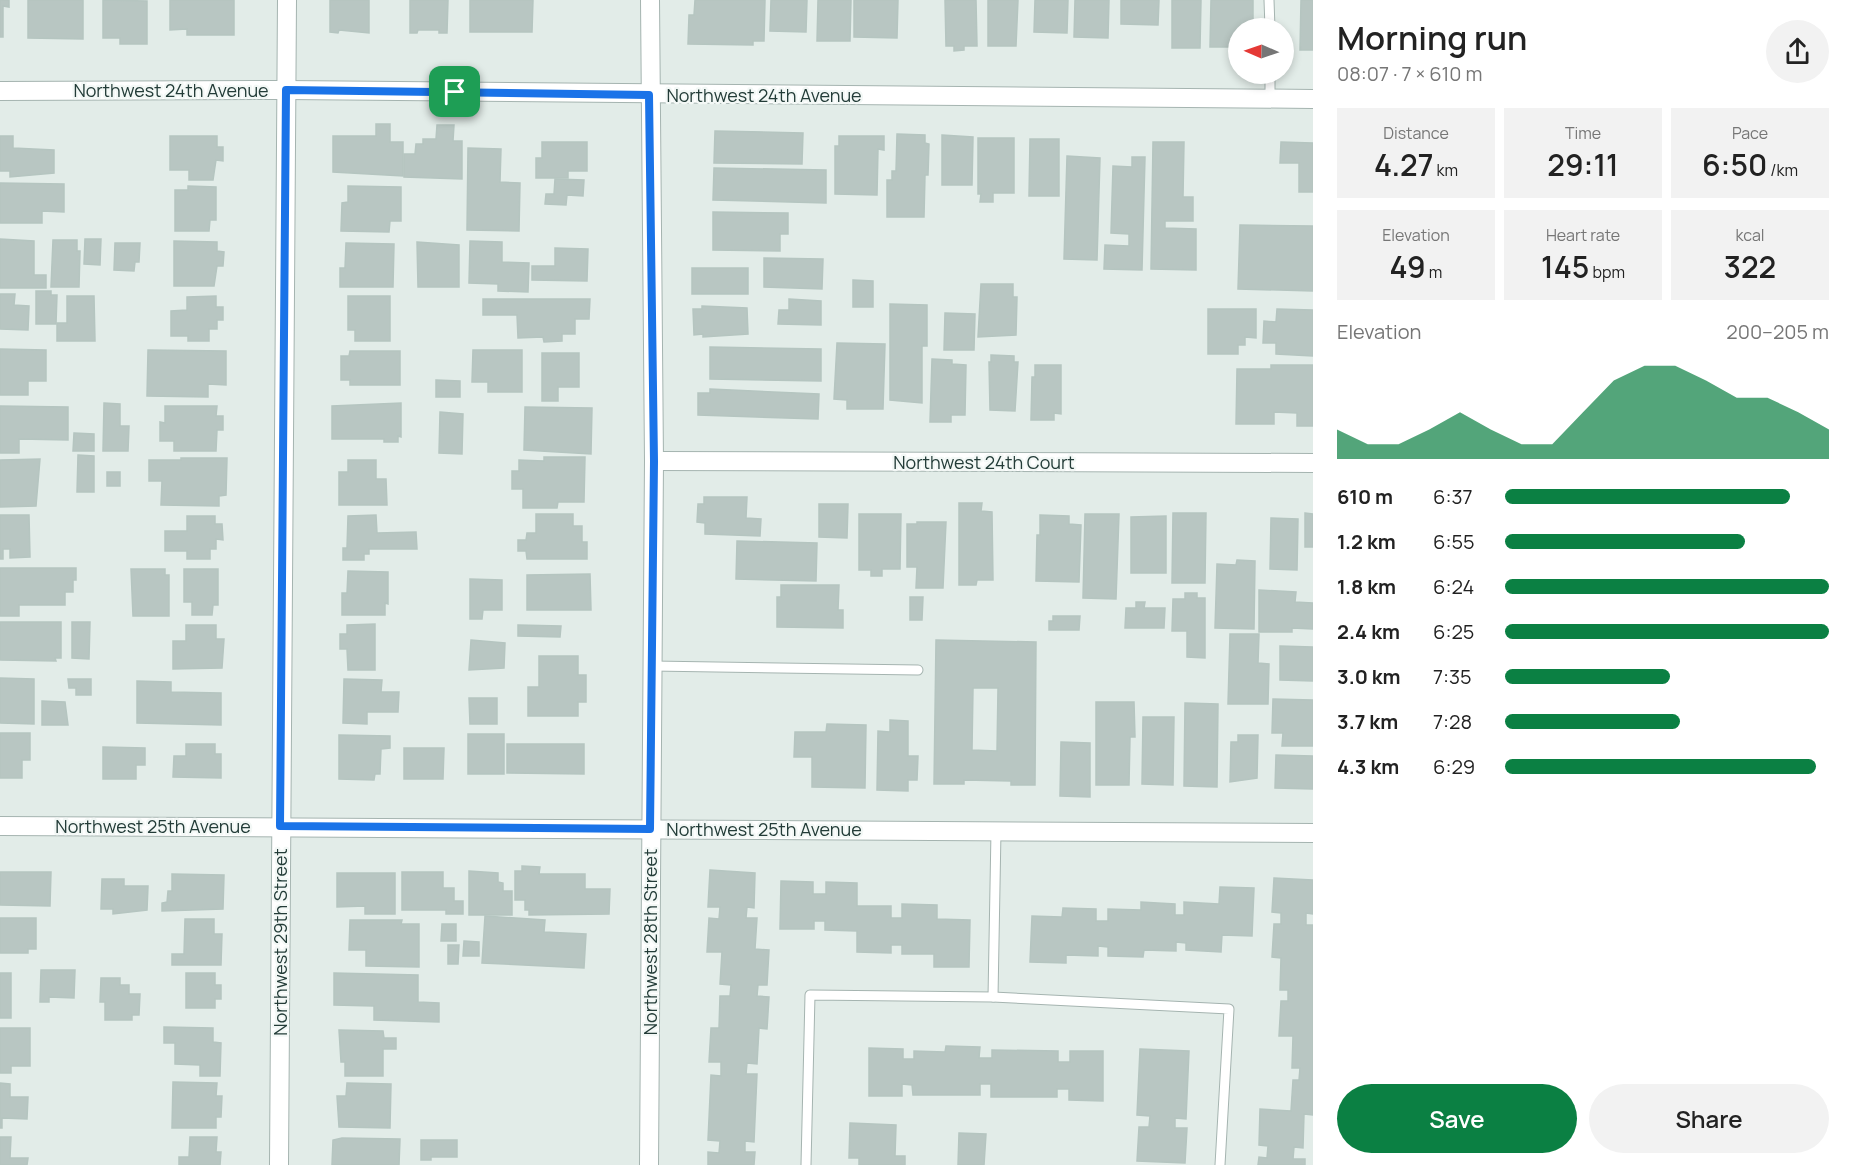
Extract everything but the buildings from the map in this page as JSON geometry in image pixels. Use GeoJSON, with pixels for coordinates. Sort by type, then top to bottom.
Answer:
{"type":"FeatureCollection","features":[{"type":"Feature","properties":{"kind":"street","name":"Northwest 29th Street"},"geometry":{"type":"LineString","coordinates":[[279,1165],[287,0]]}},
{"type":"Feature","properties":{"kind":"street","name":"Northwest 28th Street"},"geometry":{"type":"LineString","coordinates":[[649,1165],[654,461],[649,95],[650,0]]}},
{"type":"Feature","properties":{"kind":"street","name":"Northwest 24th Avenue"},"geometry":{"type":"LineString","coordinates":[[0,91],[286,90],[649,95],[1313,99]]}},
{"type":"Feature","properties":{"kind":"street","name":"Northwest 24th Court"},"geometry":{"type":"LineString","coordinates":[[654,461],[1313,463]]}},
{"type":"Feature","properties":{"kind":"street","name":"Northwest 25th Avenue"},"geometry":{"type":"LineString","coordinates":[[0,826],[1313,833]]}},
{"type":"Feature","properties":{"kind":"lane"},"geometry":{"type":"LineString","coordinates":[[1269,0],[1270,18]]}},
{"type":"Feature","properties":{"kind":"lane"},"geometry":{"type":"LineString","coordinates":[[1270,84],[1270,99]]}},
{"type":"Feature","properties":{"kind":"lane"},"geometry":{"type":"LineString","coordinates":[[652,666],[918,669]]}},
{"type":"Feature","properties":{"kind":"lane"},"geometry":{"type":"LineString","coordinates":[[993,997],[996,831]]}},
{"type":"Feature","properties":{"kind":"lane"},"geometry":{"type":"LineString","coordinates":[[806,1165],[810,995],[993,997],[1229,1009],[1220,1165]]}},
{"type":"Feature","properties":{"kind":"route"},"geometry":{"type":"LineString","coordinates":[[286,90],[455,92],[649,95],[654,461],[650,829],[280,826],[286,90]]}}]}
